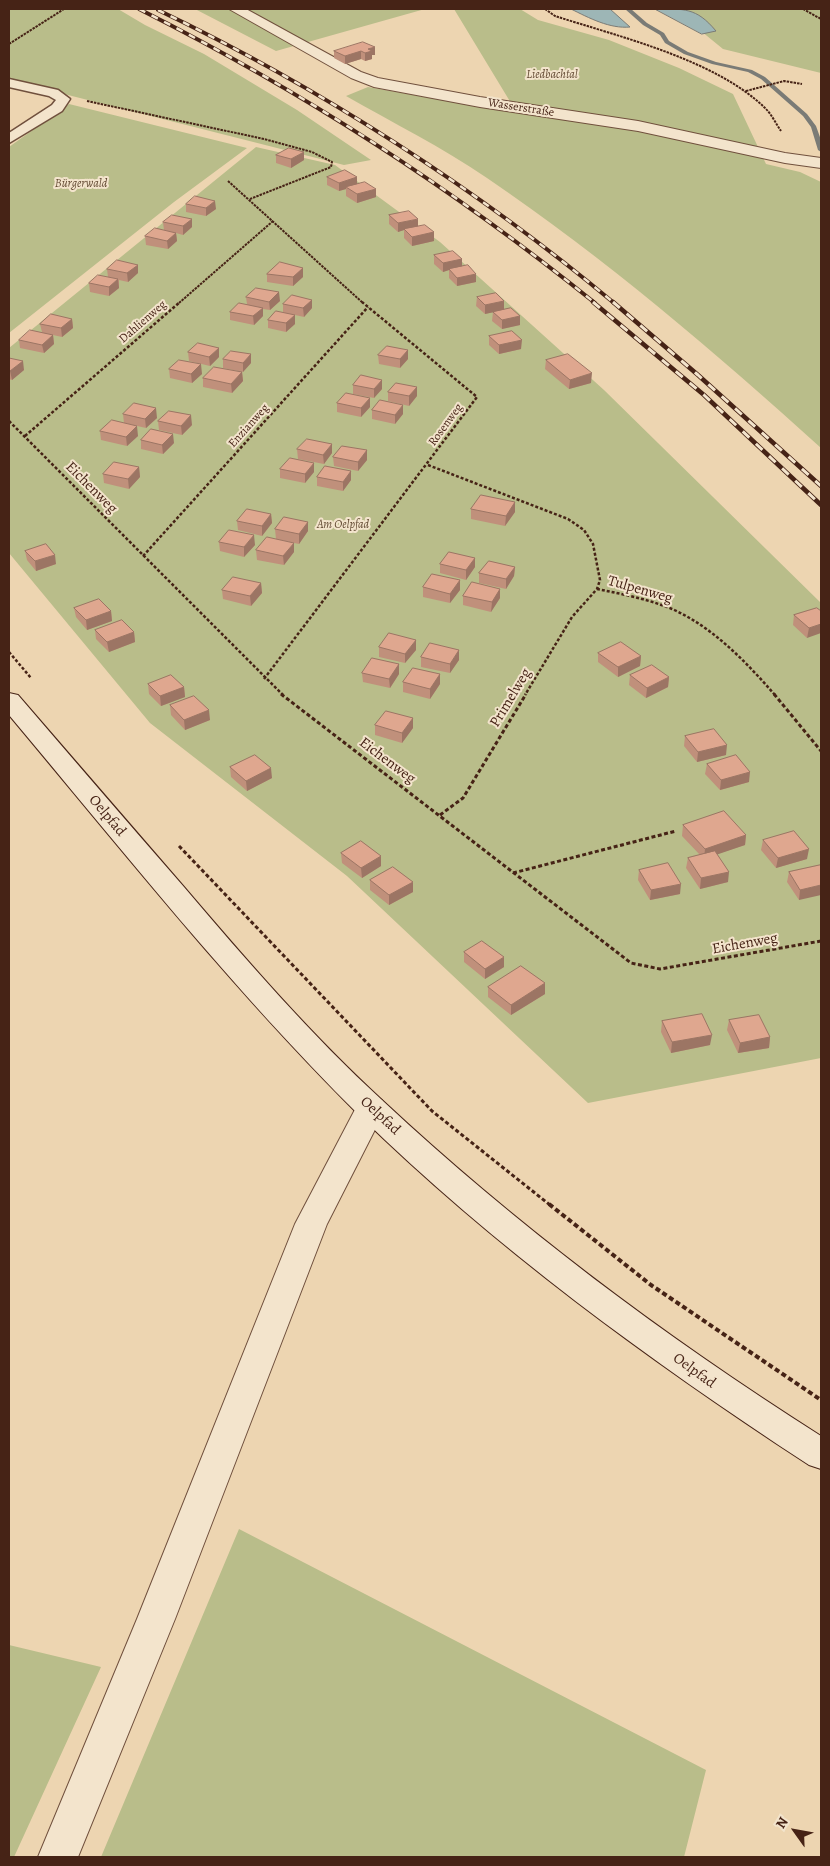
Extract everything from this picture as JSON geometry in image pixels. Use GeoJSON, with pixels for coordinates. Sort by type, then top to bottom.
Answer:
{"type":"FeatureCollection","features":[{"type":"Feature","properties":{"kind":"street","name":"Wasserstraße"},"geometry":{"type":"LineString","coordinates":[[236,9],[356,75],[374,82],[480,102],[638,126],[785,158],[815,162]]}},
{"type":"Feature","properties":{"kind":"street","name":"Oelpfad"},"geometry":{"type":"LineString","coordinates":[[9,700],[263,998],[371,1108],[486,1212],[626,1322],[726,1393],[821,1454]]}},
{"type":"Feature","properties":{"kind":"street"},"geometry":{"type":"LineString","coordinates":[[58,1857],[156,1619],[311,1224],[371,1108]]}},
{"type":"Feature","properties":{"kind":"lane"},"geometry":{"type":"LineString","coordinates":[[9,83],[53,93],[64,99],[57,108],[9,139]]}},
{"type":"Feature","properties":{"kind":"path"},"geometry":{"type":"LineString","coordinates":[[9,44],[64,9]]}},
{"type":"Feature","properties":{"kind":"path"},"geometry":{"type":"LineString","coordinates":[[544,9],[555,16],[679,59],[730,82],[745,91],[776,118],[785,143],[785,158]]}},
{"type":"Feature","properties":{"kind":"path"},"geometry":{"type":"LineString","coordinates":[[803,9],[821,19]]}},
{"type":"Feature","properties":{"kind":"path"},"geometry":{"type":"LineString","coordinates":[[745,91],[784,81],[802,84]]}},
{"type":"Feature","properties":{"kind":"path"},"geometry":{"type":"LineString","coordinates":[[64,99],[82,100],[264,139],[312,152],[332,162],[331,167],[250,199]]}},
{"type":"Feature","properties":{"kind":"path","name":"Rosenweg"},"geometry":{"type":"LineString","coordinates":[[228,181],[368,307],[477,397],[428,465],[264,679]]}},
{"type":"Feature","properties":{"kind":"path","name":"Dahlienweg"},"geometry":{"type":"LineString","coordinates":[[25,436],[273,221]]}},
{"type":"Feature","properties":{"kind":"path","name":"Enzianweg"},"geometry":{"type":"LineString","coordinates":[[143,556],[368,307]]}},
{"type":"Feature","properties":{"kind":"path","name":"Eichenweg"},"geometry":{"type":"LineString","coordinates":[[9,421],[281,694],[440,815],[610,950],[631,963],[660,969],[821,941]]}},
{"type":"Feature","properties":{"kind":"path","name":"Tulpenweg"},"geometry":{"type":"LineString","coordinates":[[428,465],[568,519],[584,530],[592,544],[599,566],[600,580],[597,589],[633,597],[681,613],[710,632],[758,676],[821,751]]}},
{"type":"Feature","properties":{"kind":"path","name":"Primelweg"},"geometry":{"type":"LineString","coordinates":[[440,815],[463,798],[572,617],[597,589]]}},
{"type":"Feature","properties":{"kind":"path"},"geometry":{"type":"LineString","coordinates":[[9,652],[34,682]]}},
{"type":"Feature","properties":{"kind":"path"},"geometry":{"type":"LineString","coordinates":[[512,873],[676,831]]}},
{"type":"Feature","properties":{"kind":"path"},"geometry":{"type":"LineString","coordinates":[[176,843],[432,1111],[651,1285],[821,1400]]}},
{"type":"Feature","properties":{"kind":"green space"},"geometry":{"type":"Polygon","coordinates":[[[9,9],[118,9],[145,25],[204,54],[297,110],[371,160],[344,165],[9,80],[9,9]]]}},
{"type":"Feature","properties":{"kind":"green space"},"geometry":{"type":"Polygon","coordinates":[[[195,9],[425,9],[276,51],[195,9]]]}},
{"type":"Feature","properties":{"kind":"green space","name":"Liedbachtal"},"geometry":{"type":"Polygon","coordinates":[[[454,9],[520,9],[538,20],[609,40],[679,68],[733,94],[766,164],[800,172],[821,182],[821,448],[700,341],[574,240],[470,167],[346,96],[368,87],[517,113],[454,9]]]}},
{"type":"Feature","properties":{"kind":"green space"},"geometry":{"type":"Polygon","coordinates":[[[674,9],[821,9],[821,73],[723,49],[674,9]]]}},
{"type":"Feature","properties":{"kind":"green space","name":"Bürgerwald"},"geometry":{"type":"Polygon","coordinates":[[[69,104],[247,148],[174,202],[9,333],[9,147],[69,104]]]}},
{"type":"Feature","properties":{"kind":"green space","name":"Am Oelpfad"},"geometry":{"type":"Polygon","coordinates":[[[256,147],[335,165],[440,242],[604,390],[821,603],[821,1058],[588,1103],[347,876],[150,723],[9,553],[9,348],[256,147]]]}},
{"type":"Feature","properties":{"kind":"green space"},"geometry":{"type":"Polygon","coordinates":[[[239,1529],[706,1770],[684,1857],[101,1857],[239,1529]]]}},
{"type":"Feature","properties":{"kind":"green space"},"geometry":{"type":"Polygon","coordinates":[[[9,1645],[101,1667],[14,1857],[9,1857],[9,1645]]]}},
{"type":"Feature","properties":{"kind":"water"},"geometry":{"type":"Polygon","coordinates":[[[571,9],[610,9],[630,27],[607,25],[571,9]]]}},
{"type":"Feature","properties":{"kind":"water"},"geometry":{"type":"Polygon","coordinates":[[[655,9],[674,9],[696,13],[716,31],[702,34],[655,9]]]}},
{"type":"Feature","properties":{"kind":"building"},"geometry":{"type":"Polygon","coordinates":[[[363,42],[375,47],[368,49],[372,51],[365,53],[361,51],[345,56],[334,51],[363,42]]]}},
{"type":"Feature","properties":{"kind":"building"},"geometry":{"type":"Polygon","coordinates":[[[289,148],[304,152],[291,159],[276,155],[289,148]]]}},
{"type":"Feature","properties":{"kind":"building"},"geometry":{"type":"Polygon","coordinates":[[[345,170],[357,177],[339,183],[327,177],[345,170]]]}},
{"type":"Feature","properties":{"kind":"building"},"geometry":{"type":"Polygon","coordinates":[[[365,182],[376,189],[357,194],[346,187],[365,182]]]}},
{"type":"Feature","properties":{"kind":"building"},"geometry":{"type":"Polygon","coordinates":[[[195,196],[215,201],[206,208],[186,204],[195,196]]]}},
{"type":"Feature","properties":{"kind":"building"},"geometry":{"type":"Polygon","coordinates":[[[409,211],[418,219],[398,223],[389,215],[409,211]]]}},
{"type":"Feature","properties":{"kind":"building"},"geometry":{"type":"Polygon","coordinates":[[[172,215],[192,219],[183,226],[163,222],[172,215]]]}},
{"type":"Feature","properties":{"kind":"building"},"geometry":{"type":"Polygon","coordinates":[[[425,225],[434,232],[412,237],[404,229],[425,225]]]}},
{"type":"Feature","properties":{"kind":"building"},"geometry":{"type":"Polygon","coordinates":[[[155,228],[176,233],[167,241],[145,236],[155,228]]]}},
{"type":"Feature","properties":{"kind":"building"},"geometry":{"type":"Polygon","coordinates":[[[453,251],[462,259],[443,263],[434,255],[453,251]]]}},
{"type":"Feature","properties":{"kind":"building"},"geometry":{"type":"Polygon","coordinates":[[[117,260],[138,265],[127,273],[107,269],[117,260]]]}},
{"type":"Feature","properties":{"kind":"building"},"geometry":{"type":"Polygon","coordinates":[[[280,262],[303,268],[293,277],[267,274],[280,262]]]}},
{"type":"Feature","properties":{"kind":"building"},"geometry":{"type":"Polygon","coordinates":[[[468,265],[476,274],[457,278],[449,269],[468,265]]]}},
{"type":"Feature","properties":{"kind":"building"},"geometry":{"type":"Polygon","coordinates":[[[98,275],[118,279],[109,287],[89,283],[98,275]]]}},
{"type":"Feature","properties":{"kind":"building"},"geometry":{"type":"Polygon","coordinates":[[[256,288],[279,292],[269,302],[246,297],[256,288]]]}},
{"type":"Feature","properties":{"kind":"building"},"geometry":{"type":"Polygon","coordinates":[[[496,293],[504,301],[485,305],[477,297],[496,293]]]}},
{"type":"Feature","properties":{"kind":"building"},"geometry":{"type":"Polygon","coordinates":[[[292,295],[312,300],[303,308],[283,304],[292,295]]]}},
{"type":"Feature","properties":{"kind":"building"},"geometry":{"type":"Polygon","coordinates":[[[239,303],[263,308],[253,316],[230,312],[239,303]]]}},
{"type":"Feature","properties":{"kind":"building"},"geometry":{"type":"Polygon","coordinates":[[[511,308],[520,316],[502,320],[493,312],[511,308]]]}},
{"type":"Feature","properties":{"kind":"building"},"geometry":{"type":"Polygon","coordinates":[[[276,311],[295,315],[286,323],[268,320],[276,311]]]}},
{"type":"Feature","properties":{"kind":"building"},"geometry":{"type":"Polygon","coordinates":[[[51,314],[72,319],[61,328],[40,324],[51,314]]]}},
{"type":"Feature","properties":{"kind":"building"},"geometry":{"type":"Polygon","coordinates":[[[30,330],[53,335],[42,345],[19,340],[30,330]]]}},
{"type":"Feature","properties":{"kind":"building"},"geometry":{"type":"Polygon","coordinates":[[[512,331],[522,340],[499,345],[489,336],[512,331]]]}},
{"type":"Feature","properties":{"kind":"building"},"geometry":{"type":"Polygon","coordinates":[[[198,343],[219,348],[209,357],[188,352],[198,343]]]}},
{"type":"Feature","properties":{"kind":"building"},"geometry":{"type":"Polygon","coordinates":[[[387,346],[408,350],[400,359],[378,355],[387,346]]]}},
{"type":"Feature","properties":{"kind":"building"},"geometry":{"type":"Polygon","coordinates":[[[231,351],[251,354],[243,363],[223,359],[231,351]]]}},
{"type":"Feature","properties":{"kind":"building"},"geometry":{"type":"Polygon","coordinates":[[[568,354],[592,373],[570,380],[546,360],[568,354]]]}},
{"type":"Feature","properties":{"kind":"building"},"geometry":{"type":"Polygon","coordinates":[[[9,358],[23,361],[10,371],[9,358]]]}},
{"type":"Feature","properties":{"kind":"building"},"geometry":{"type":"Polygon","coordinates":[[[179,360],[201,364],[191,374],[169,369],[179,360]]]}},
{"type":"Feature","properties":{"kind":"building"},"geometry":{"type":"Polygon","coordinates":[[[214,367],[242,372],[231,384],[203,378],[214,367]]]}},
{"type":"Feature","properties":{"kind":"building"},"geometry":{"type":"Polygon","coordinates":[[[361,375],[382,380],[374,389],[353,385],[361,375]]]}},
{"type":"Feature","properties":{"kind":"building"},"geometry":{"type":"Polygon","coordinates":[[[396,383],[417,387],[409,396],[388,392],[396,383]]]}},
{"type":"Feature","properties":{"kind":"building"},"geometry":{"type":"Polygon","coordinates":[[[346,393],[370,398],[361,408],[337,403],[346,393]]]}},
{"type":"Feature","properties":{"kind":"building"},"geometry":{"type":"Polygon","coordinates":[[[380,400],[403,405],[395,415],[372,410],[380,400]]]}},
{"type":"Feature","properties":{"kind":"building"},"geometry":{"type":"Polygon","coordinates":[[[134,403],[156,408],[145,419],[123,414],[134,403]]]}},
{"type":"Feature","properties":{"kind":"building"},"geometry":{"type":"Polygon","coordinates":[[[169,411],[191,415],[181,426],[158,421],[169,411]]]}},
{"type":"Feature","properties":{"kind":"building"},"geometry":{"type":"Polygon","coordinates":[[[112,420],[137,426],[126,437],[100,431],[112,420]]]}},
{"type":"Feature","properties":{"kind":"building"},"geometry":{"type":"Polygon","coordinates":[[[151,429],[173,434],[162,445],[141,440],[151,429]]]}},
{"type":"Feature","properties":{"kind":"building"},"geometry":{"type":"Polygon","coordinates":[[[307,439],[332,444],[323,455],[297,449],[307,439]]]}},
{"type":"Feature","properties":{"kind":"building"},"geometry":{"type":"Polygon","coordinates":[[[342,446],[367,450],[358,462],[333,457],[342,446]]]}},
{"type":"Feature","properties":{"kind":"building"},"geometry":{"type":"Polygon","coordinates":[[[290,458],[314,463],[305,474],[280,469],[290,458]]]}},
{"type":"Feature","properties":{"kind":"building"},"geometry":{"type":"Polygon","coordinates":[[[114,462],[139,467],[128,479],[103,474],[114,462]]]}},
{"type":"Feature","properties":{"kind":"building"},"geometry":{"type":"Polygon","coordinates":[[[325,466],[351,471],[343,482],[317,477],[325,466]]]}},
{"type":"Feature","properties":{"kind":"building"},"geometry":{"type":"Polygon","coordinates":[[[481,495],[515,502],[506,516],[471,509],[481,495]]]}},
{"type":"Feature","properties":{"kind":"building"},"geometry":{"type":"Polygon","coordinates":[[[247,509],[271,514],[262,526],[237,521],[247,509]]]}},
{"type":"Feature","properties":{"kind":"building"},"geometry":{"type":"Polygon","coordinates":[[[284,517],[308,522],[299,534],[275,529],[284,517]]]}},
{"type":"Feature","properties":{"kind":"building"},"geometry":{"type":"Polygon","coordinates":[[[229,530],[254,535],[244,547],[219,542],[229,530]]]}},
{"type":"Feature","properties":{"kind":"building"},"geometry":{"type":"Polygon","coordinates":[[[267,537],[294,543],[283,556],[256,550],[267,537]]]}},
{"type":"Feature","properties":{"kind":"building"},"geometry":{"type":"Polygon","coordinates":[[[46,544],[55,555],[35,561],[25,551],[46,544]]]}},
{"type":"Feature","properties":{"kind":"building"},"geometry":{"type":"Polygon","coordinates":[[[449,552],[475,558],[466,570],[440,564],[449,552]]]}},
{"type":"Feature","properties":{"kind":"building"},"geometry":{"type":"Polygon","coordinates":[[[489,561],[515,567],[506,579],[479,573],[489,561]]]}},
{"type":"Feature","properties":{"kind":"building"},"geometry":{"type":"Polygon","coordinates":[[[432,574],[460,580],[450,594],[423,587],[432,574]]]}},
{"type":"Feature","properties":{"kind":"building"},"geometry":{"type":"Polygon","coordinates":[[[233,577],[261,583],[250,596],[222,590],[233,577]]]}},
{"type":"Feature","properties":{"kind":"building"},"geometry":{"type":"Polygon","coordinates":[[[472,582],[500,589],[492,602],[463,596],[472,582]]]}},
{"type":"Feature","properties":{"kind":"building"},"geometry":{"type":"Polygon","coordinates":[[[99,599],[111,611],[86,620],[74,608],[99,599]]]}},
{"type":"Feature","properties":{"kind":"building"},"geometry":{"type":"Polygon","coordinates":[[[817,608],[821,611],[821,624],[809,628],[794,615],[817,608]]]}},
{"type":"Feature","properties":{"kind":"building"},"geometry":{"type":"Polygon","coordinates":[[[122,620],[134,632],[107,642],[95,630],[122,620]]]}},
{"type":"Feature","properties":{"kind":"building"},"geometry":{"type":"Polygon","coordinates":[[[389,633],[416,640],[405,654],[379,647],[389,633]]]}},
{"type":"Feature","properties":{"kind":"building"},"geometry":{"type":"Polygon","coordinates":[[[621,642],[641,656],[618,667],[598,653],[621,642]]]}},
{"type":"Feature","properties":{"kind":"building"},"geometry":{"type":"Polygon","coordinates":[[[430,643],[459,650],[450,664],[421,657],[430,643]]]}},
{"type":"Feature","properties":{"kind":"building"},"geometry":{"type":"Polygon","coordinates":[[[372,658],[399,664],[389,679],[362,673],[372,658]]]}},
{"type":"Feature","properties":{"kind":"building"},"geometry":{"type":"Polygon","coordinates":[[[652,665],[669,677],[647,688],[630,675],[652,665]]]}},
{"type":"Feature","properties":{"kind":"building"},"geometry":{"type":"Polygon","coordinates":[[[413,668],[440,674],[430,689],[403,682],[413,668]]]}},
{"type":"Feature","properties":{"kind":"building"},"geometry":{"type":"Polygon","coordinates":[[[171,675],[184,687],[160,696],[148,684],[171,675]]]}},
{"type":"Feature","properties":{"kind":"building"},"geometry":{"type":"Polygon","coordinates":[[[194,696],[209,710],[184,720],[170,705],[194,696]]]}},
{"type":"Feature","properties":{"kind":"building"},"geometry":{"type":"Polygon","coordinates":[[[386,711],[413,718],[402,733],[375,725],[386,711]]]}},
{"type":"Feature","properties":{"kind":"building"},"geometry":{"type":"Polygon","coordinates":[[[714,729],[727,745],[698,752],[685,736],[714,729]]]}},
{"type":"Feature","properties":{"kind":"building"},"geometry":{"type":"Polygon","coordinates":[[[255,755],[271,768],[246,781],[230,767],[255,755]]]}},
{"type":"Feature","properties":{"kind":"building"},"geometry":{"type":"Polygon","coordinates":[[[736,755],[750,772],[721,780],[707,764],[736,755]]]}},
{"type":"Feature","properties":{"kind":"building"},"geometry":{"type":"Polygon","coordinates":[[[724,811],[746,835],[705,849],[683,825],[724,811]]]}},
{"type":"Feature","properties":{"kind":"building"},"geometry":{"type":"Polygon","coordinates":[[[794,831],[809,849],[778,858],[763,840],[794,831]]]}},
{"type":"Feature","properties":{"kind":"building"},"geometry":{"type":"Polygon","coordinates":[[[361,841],[381,856],[361,868],[341,853],[361,841]]]}},
{"type":"Feature","properties":{"kind":"building"},"geometry":{"type":"Polygon","coordinates":[[[715,851],[729,872],[701,878],[688,858],[715,851]]]}},
{"type":"Feature","properties":{"kind":"building"},"geometry":{"type":"Polygon","coordinates":[[[668,863],[681,884],[651,890],[639,870],[668,863]]]}},
{"type":"Feature","properties":{"kind":"building"},"geometry":{"type":"Polygon","coordinates":[[[821,865],[821,885],[800,890],[789,872],[821,865]]]}},
{"type":"Feature","properties":{"kind":"building"},"geometry":{"type":"Polygon","coordinates":[[[393,867],[413,882],[389,895],[370,880],[393,867]]]}},
{"type":"Feature","properties":{"kind":"building"},"geometry":{"type":"Polygon","coordinates":[[[482,941],[504,957],[485,969],[464,952],[482,941]]]}},
{"type":"Feature","properties":{"kind":"building"},"geometry":{"type":"Polygon","coordinates":[[[521,966],[545,983],[511,1005],[488,987],[521,966]]]}},
{"type":"Feature","properties":{"kind":"building"},"geometry":{"type":"Polygon","coordinates":[[[702,1014],[712,1035],[672,1042],[662,1021],[702,1014]]]}},
{"type":"Feature","properties":{"kind":"building"},"geometry":{"type":"Polygon","coordinates":[[[759,1015],[770,1037],[740,1043],[729,1020],[759,1015]]]}},
{"type":"Feature","properties":{"kind":"waterway"},"geometry":{"type":"LineString","coordinates":[[628,9],[645,24],[662,34],[667,42],[686,53],[714,63],[750,71],[763,78],[805,115],[814,127],[821,150]]}},
{"type":"Feature","properties":{"kind":"railway"},"geometry":{"type":"LineString","coordinates":[[139,9],[260,74],[375,144],[486,220],[595,303]]}},
{"type":"Feature","properties":{"kind":"railway"},"geometry":{"type":"LineString","coordinates":[[158,10],[277,72],[337,106],[395,143],[508,220],[614,303]]}},
{"type":"Feature","properties":{"kind":"railway"},"geometry":{"type":"LineString","coordinates":[[593,302],[704,395],[821,505]]}},
{"type":"Feature","properties":{"kind":"railway"},"geometry":{"type":"LineString","coordinates":[[613,302],[698,375],[821,486]]}}]}
